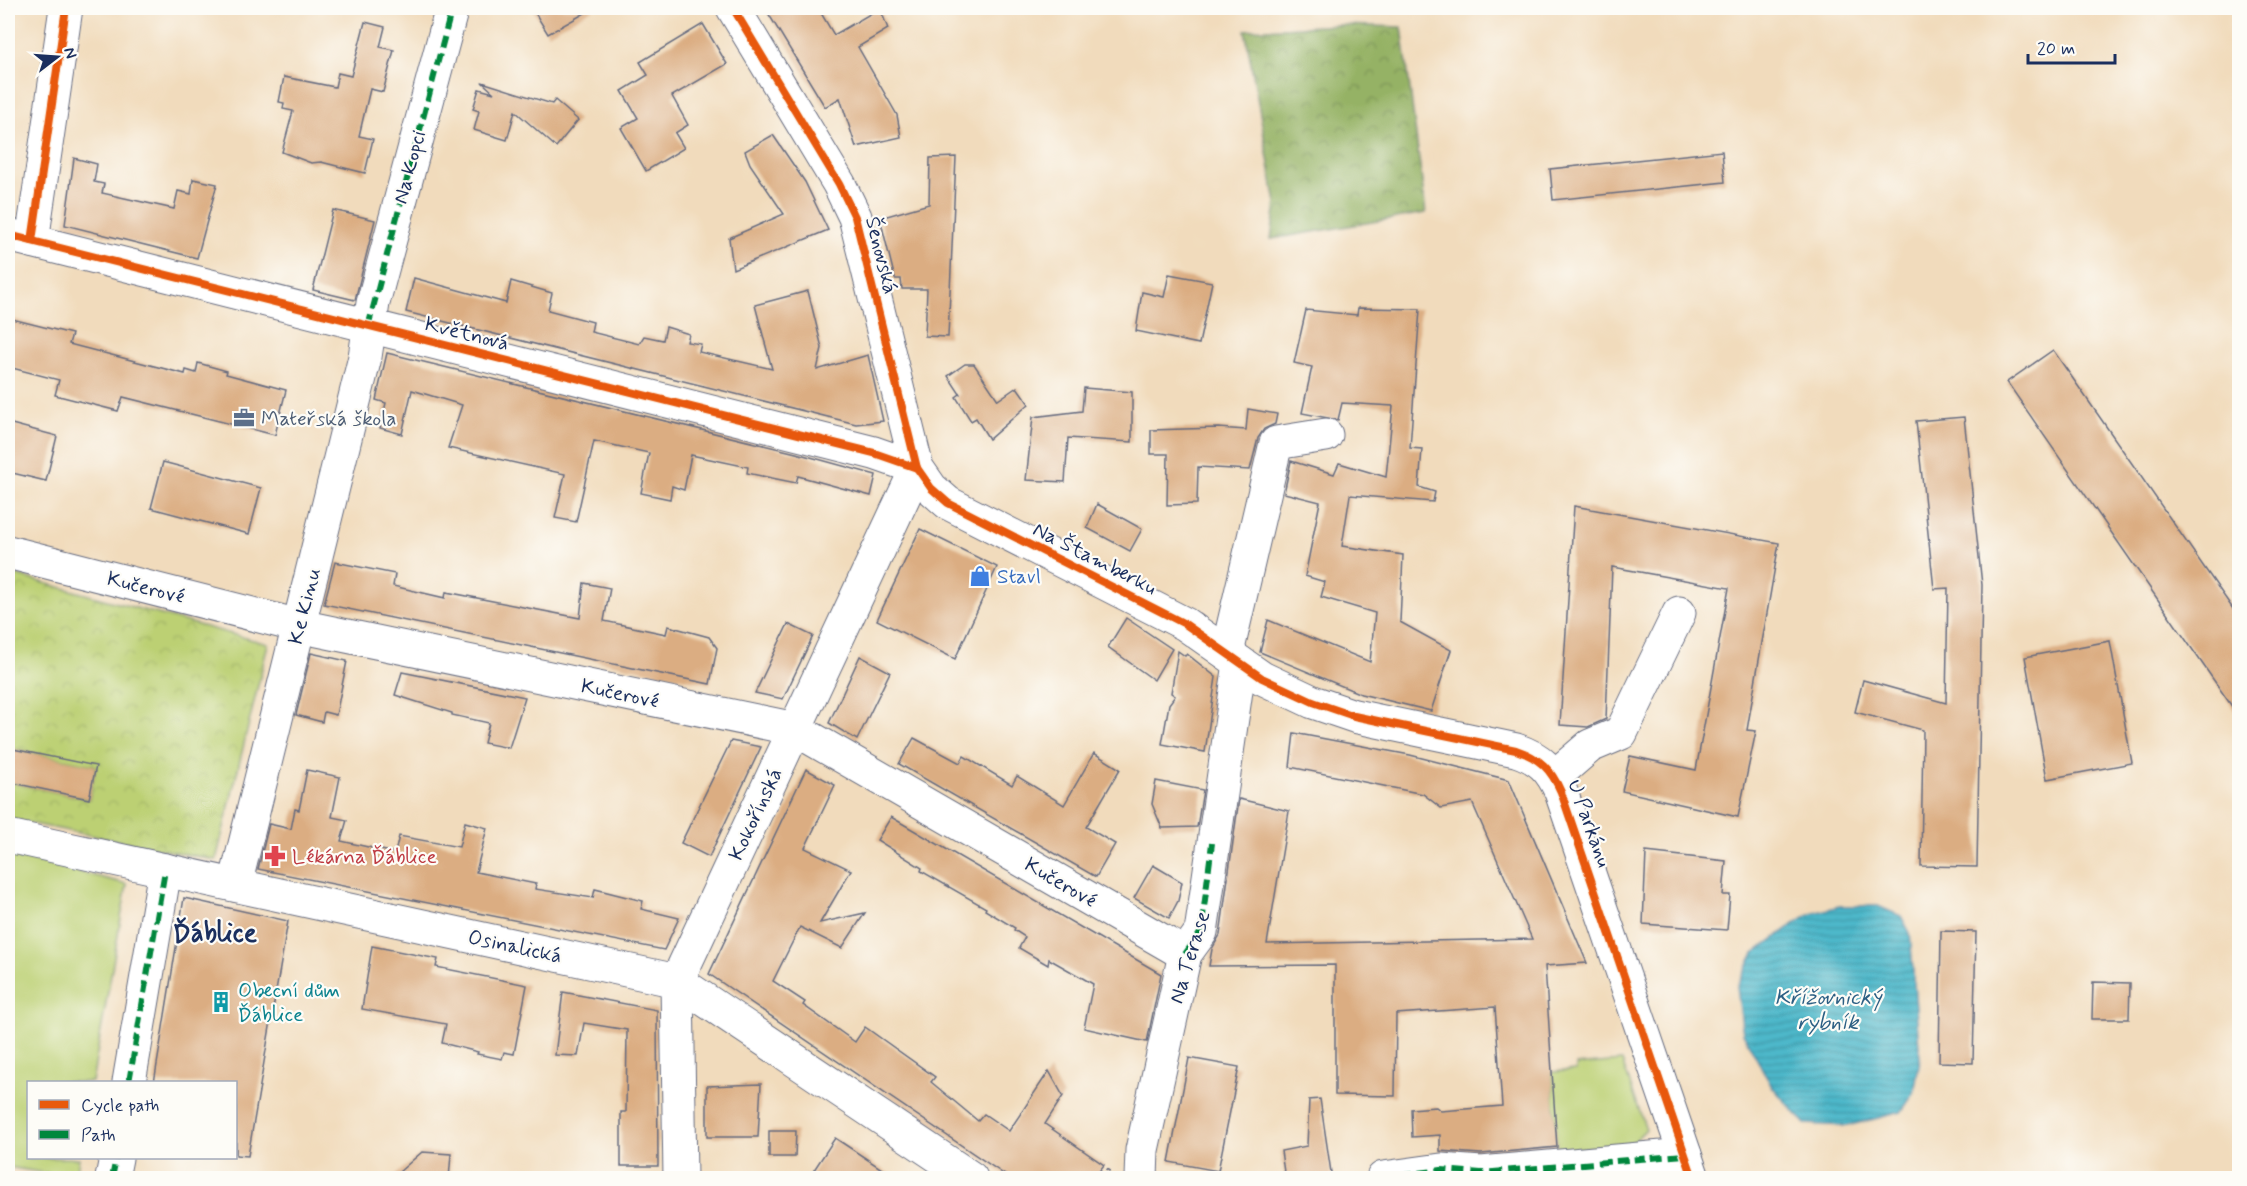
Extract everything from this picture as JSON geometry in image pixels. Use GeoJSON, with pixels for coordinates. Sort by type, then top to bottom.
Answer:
{"type":"FeatureCollection","features":[{"type":"Feature","properties":{"kind":"street"},"geometry":{"type":"LineString","coordinates":[[20,238],[66,8]]}},
{"type":"Feature","properties":{"kind":"street","name":"Na Kopci"},"geometry":{"type":"LineString","coordinates":[[368,327],[452,8]]}},
{"type":"Feature","properties":{"kind":"street","name":"Šenovská"},"geometry":{"type":"LineString","coordinates":[[733,8],[839,184],[855,217],[917,468]]}},
{"type":"Feature","properties":{"kind":"street","name":"Květnová"},"geometry":{"type":"LineString","coordinates":[[20,238],[862,450],[917,468]]}},
{"type":"Feature","properties":{"kind":"street","name":"Ke Kinu"},"geometry":{"type":"LineString","coordinates":[[235,885],[365,357],[368,327]]}},
{"type":"Feature","properties":{"kind":"street"},"geometry":{"type":"LineString","coordinates":[[1243,664],[1276,443],[1326,435]]}},
{"type":"Feature","properties":{"kind":"street","name":"Na Štamberku"},"geometry":{"type":"LineString","coordinates":[[917,468],[931,488],[948,503],[1185,624],[1243,664]]}},
{"type":"Feature","properties":{"kind":"street","name":"Kokořínská"},"geometry":{"type":"LineString","coordinates":[[680,1179],[677,981],[917,468]]}},
{"type":"Feature","properties":{"kind":"street","name":"Kučerové"},"geometry":{"type":"LineString","coordinates":[[8,552],[299,626],[795,729],[1185,954]]}},
{"type":"Feature","properties":{"kind":"street"},"geometry":{"type":"LineString","coordinates":[[1554,777],[1590,746],[1621,733],[1678,613]]}},
{"type":"Feature","properties":{"kind":"street","name":"U Parkánu"},"geometry":{"type":"LineString","coordinates":[[1243,664],[1335,711],[1532,755],[1546,765],[1554,777],[1689,1167]]}},
{"type":"Feature","properties":{"kind":"street","name":"Na Terase"},"geometry":{"type":"LineString","coordinates":[[1128,1170],[1142,1150],[1185,954],[1201,932],[1212,843],[1243,664]]}},
{"type":"Feature","properties":{"kind":"street","name":"Osinalická"},"geometry":{"type":"LineString","coordinates":[[8,836],[677,981],[971,1179]]}},
{"type":"Feature","properties":{"kind":"street"},"geometry":{"type":"LineString","coordinates":[[129,1081],[165,870]]}},
{"type":"Feature","properties":{"kind":"street"},"geometry":{"type":"LineString","coordinates":[[112,1179],[116,1159]]}},
{"type":"Feature","properties":{"kind":"street"},"geometry":{"type":"LineString","coordinates":[[1383,1179],[1441,1170],[1481,1173],[1689,1167]]}},
{"type":"Feature","properties":{"kind":"path"},"geometry":{"type":"LineString","coordinates":[[1102,1179],[1128,1170]]}},
{"type":"Feature","properties":{"kind":"green space"},"geometry":{"type":"Polygon","coordinates":[[[1340,25],[1402,27],[1426,213],[1271,239],[1276,203],[1245,30],[1340,25]]]}},
{"type":"Feature","properties":{"kind":"green space"},"geometry":{"type":"Polygon","coordinates":[[[8,573],[268,644],[216,860],[8,819],[8,782],[89,799],[96,766],[8,748],[8,573]]]}},
{"type":"Feature","properties":{"kind":"green space"},"geometry":{"type":"Polygon","coordinates":[[[8,854],[127,884],[92,1081],[27,1081],[27,1159],[79,1159],[76,1178],[8,1167],[8,854]]]}},
{"type":"Feature","properties":{"kind":"green space"},"geometry":{"type":"Polygon","coordinates":[[[1622,1061],[1646,1129],[1631,1144],[1557,1150],[1552,1072],[1576,1070],[1576,1065],[1622,1061]]]}},
{"type":"Feature","properties":{"kind":"water","name":"Křížovnický rybník"},"geometry":{"type":"Polygon","coordinates":[[[1839,906],[1878,906],[1901,916],[1910,933],[1920,1059],[1914,1093],[1901,1112],[1847,1126],[1805,1124],[1771,1085],[1743,1033],[1737,987],[1754,953],[1807,915],[1839,906]]]}},
{"type":"Feature","properties":{"kind":"building"},"geometry":{"type":"Polygon","coordinates":[[[532,8],[594,8],[548,34],[532,8]]]}},
{"type":"Feature","properties":{"kind":"building"},"geometry":{"type":"Polygon","coordinates":[[[765,8],[818,8],[834,35],[880,8],[888,29],[858,47],[897,115],[901,137],[856,147],[840,98],[825,107],[765,8]]]}},
{"type":"Feature","properties":{"kind":"building"},"geometry":{"type":"Polygon","coordinates":[[[365,22],[385,27],[380,47],[394,50],[383,92],[370,89],[359,136],[373,139],[365,173],[321,162],[311,163],[282,152],[293,111],[283,109],[284,103],[279,102],[284,77],[335,87],[338,73],[351,76],[365,22]]]}},
{"type":"Feature","properties":{"kind":"building"},"geometry":{"type":"Polygon","coordinates":[[[703,24],[727,64],[672,96],[688,125],[675,133],[684,148],[646,171],[621,128],[638,118],[622,91],[648,75],[640,62],[703,24]]]}},
{"type":"Feature","properties":{"kind":"building"},"geometry":{"type":"Polygon","coordinates":[[[482,82],[552,104],[555,100],[578,120],[556,147],[515,111],[507,140],[474,130],[479,111],[473,109],[479,89],[494,93],[482,82]]]}},
{"type":"Feature","properties":{"kind":"building"},"geometry":{"type":"Polygon","coordinates":[[[773,135],[805,182],[828,230],[733,269],[729,238],[784,214],[750,164],[745,151],[773,135]]]}},
{"type":"Feature","properties":{"kind":"building"},"geometry":{"type":"Polygon","coordinates":[[[1722,151],[1725,182],[1553,200],[1550,169],[1722,151]]]}},
{"type":"Feature","properties":{"kind":"building"},"geometry":{"type":"Polygon","coordinates":[[[956,157],[948,337],[925,336],[927,289],[902,289],[901,279],[895,279],[880,218],[929,204],[930,158],[956,157]]]}},
{"type":"Feature","properties":{"kind":"building"},"geometry":{"type":"Polygon","coordinates":[[[74,158],[97,164],[94,182],[104,184],[102,193],[174,209],[178,191],[191,194],[193,179],[217,184],[197,258],[65,225],[74,158]]]}},
{"type":"Feature","properties":{"kind":"building"},"geometry":{"type":"Polygon","coordinates":[[[333,210],[375,220],[355,300],[313,290],[333,210]]]}},
{"type":"Feature","properties":{"kind":"building"},"geometry":{"type":"Polygon","coordinates":[[[1169,274],[1212,282],[1199,344],[1136,331],[1142,292],[1164,297],[1169,274]]]}},
{"type":"Feature","properties":{"kind":"building"},"geometry":{"type":"Polygon","coordinates":[[[414,278],[506,303],[511,281],[552,293],[548,310],[593,322],[591,332],[639,344],[644,336],[663,340],[666,327],[689,334],[687,342],[701,344],[699,352],[772,369],[755,305],[808,291],[822,348],[817,370],[868,355],[883,421],[856,424],[406,312],[414,278]]]}},
{"type":"Feature","properties":{"kind":"building"},"geometry":{"type":"Polygon","coordinates":[[[1358,308],[1420,309],[1410,448],[1422,449],[1419,487],[1435,492],[1433,502],[1350,495],[1342,546],[1403,555],[1400,622],[1451,650],[1431,711],[1361,694],[1260,652],[1268,620],[1370,662],[1375,613],[1321,597],[1325,582],[1305,576],[1320,502],[1284,493],[1291,461],[1334,474],[1339,463],[1386,477],[1393,406],[1342,403],[1338,420],[1302,413],[1312,367],[1294,363],[1306,310],[1357,315],[1358,308]]]}},
{"type":"Feature","properties":{"kind":"building"},"geometry":{"type":"Polygon","coordinates":[[[8,318],[72,334],[69,344],[185,374],[186,370],[196,373],[198,363],[227,371],[226,374],[286,390],[275,435],[123,397],[118,411],[55,395],[59,380],[8,367],[8,318]]]}},
{"type":"Feature","properties":{"kind":"building"},"geometry":{"type":"Polygon","coordinates":[[[2053,350],[2240,619],[2240,718],[2007,382],[2053,350]]]}},
{"type":"Feature","properties":{"kind":"building"},"geometry":{"type":"Polygon","coordinates":[[[387,353],[796,453],[876,475],[871,496],[798,476],[796,483],[747,473],[748,467],[691,455],[684,490],[672,486],[670,499],[641,493],[649,453],[594,441],[576,522],[555,518],[565,474],[448,448],[462,405],[412,390],[402,434],[380,428],[386,403],[376,400],[387,353]]]}},
{"type":"Feature","properties":{"kind":"building"},"geometry":{"type":"Polygon","coordinates":[[[965,364],[974,364],[998,400],[1017,387],[1029,404],[989,439],[976,418],[971,421],[956,397],[960,394],[948,376],[965,364]]]}},
{"type":"Feature","properties":{"kind":"building"},"geometry":{"type":"Polygon","coordinates":[[[1084,388],[1132,392],[1132,442],[1068,438],[1065,482],[1026,480],[1033,417],[1082,411],[1084,388]]]}},
{"type":"Feature","properties":{"kind":"building"},"geometry":{"type":"Polygon","coordinates":[[[1248,409],[1277,414],[1275,424],[1264,429],[1258,438],[1250,470],[1198,467],[1197,504],[1167,505],[1168,454],[1151,454],[1151,430],[1218,428],[1246,430],[1248,409]]]}},
{"type":"Feature","properties":{"kind":"building"},"geometry":{"type":"Polygon","coordinates":[[[1964,417],[1982,585],[1977,867],[1921,866],[1923,730],[1855,712],[1863,680],[1946,703],[1948,588],[1934,589],[1916,421],[1964,417]]]}},
{"type":"Feature","properties":{"kind":"building"},"geometry":{"type":"Polygon","coordinates":[[[8,423],[57,436],[46,481],[8,472],[8,423]]]}},
{"type":"Feature","properties":{"kind":"building"},"geometry":{"type":"Polygon","coordinates":[[[163,462],[261,488],[249,534],[151,508],[163,462]]]}},
{"type":"Feature","properties":{"kind":"building"},"geometry":{"type":"Polygon","coordinates":[[[1097,504],[1142,529],[1130,551],[1087,528],[1097,504]]]}},
{"type":"Feature","properties":{"kind":"building"},"geometry":{"type":"Polygon","coordinates":[[[1574,506],[1779,543],[1747,730],[1756,731],[1738,817],[1622,791],[1630,756],[1696,770],[1729,588],[1612,567],[1606,719],[1588,727],[1560,725],[1574,506]]]}},
{"type":"Feature","properties":{"kind":"building"},"geometry":{"type":"Polygon","coordinates":[[[920,529],[997,567],[955,659],[877,620],[920,529]]]}},
{"type":"Feature","properties":{"kind":"building"},"geometry":{"type":"Polygon","coordinates":[[[335,562],[395,574],[393,586],[445,598],[446,592],[580,618],[584,583],[610,588],[604,621],[666,634],[668,626],[709,637],[717,648],[710,684],[324,604],[335,562]]]}},
{"type":"Feature","properties":{"kind":"building"},"geometry":{"type":"Polygon","coordinates":[[[1126,618],[1172,649],[1154,680],[1108,647],[1126,618]]]}},
{"type":"Feature","properties":{"kind":"building"},"geometry":{"type":"Polygon","coordinates":[[[788,624],[813,636],[783,699],[755,693],[788,624]]]}},
{"type":"Feature","properties":{"kind":"building"},"geometry":{"type":"Polygon","coordinates":[[[2110,641],[2132,763],[2047,779],[2025,657],[2110,641]]]}},
{"type":"Feature","properties":{"kind":"building"},"geometry":{"type":"Polygon","coordinates":[[[1178,651],[1185,656],[1187,654],[1216,677],[1205,752],[1162,744],[1169,704],[1175,696],[1171,693],[1178,651]]]}},
{"type":"Feature","properties":{"kind":"building"},"geometry":{"type":"Polygon","coordinates":[[[311,653],[347,661],[336,715],[324,712],[322,722],[296,715],[311,653]]]}},
{"type":"Feature","properties":{"kind":"building"},"geometry":{"type":"Polygon","coordinates":[[[860,656],[890,672],[857,740],[829,723],[860,656]]]}},
{"type":"Feature","properties":{"kind":"building"},"geometry":{"type":"Polygon","coordinates":[[[402,672],[525,697],[509,748],[484,743],[489,723],[452,715],[452,713],[395,695],[402,672]]]}},
{"type":"Feature","properties":{"kind":"building"},"geometry":{"type":"Polygon","coordinates":[[[1294,733],[1410,755],[1509,780],[1587,963],[1545,966],[1557,1147],[1481,1154],[1440,1151],[1440,1135],[1412,1137],[1411,1109],[1436,1107],[1441,1111],[1502,1106],[1495,1007],[1396,1014],[1395,1096],[1335,1095],[1335,965],[1209,966],[1212,949],[1220,935],[1239,799],[1289,811],[1267,944],[1532,939],[1472,802],[1441,808],[1423,794],[1290,767],[1294,733]]]}},
{"type":"Feature","properties":{"kind":"building"},"geometry":{"type":"Polygon","coordinates":[[[914,738],[960,763],[964,756],[1012,785],[1017,776],[1064,805],[1094,753],[1120,769],[1086,827],[1115,844],[1096,877],[899,764],[914,738]]]}},
{"type":"Feature","properties":{"kind":"building"},"geometry":{"type":"Polygon","coordinates":[[[731,741],[761,747],[709,857],[681,843],[731,741]]]}},
{"type":"Feature","properties":{"kind":"building"},"geometry":{"type":"Polygon","coordinates":[[[8,748],[96,766],[89,799],[8,782],[8,748]]]}},
{"type":"Feature","properties":{"kind":"building"},"geometry":{"type":"Polygon","coordinates":[[[806,769],[835,785],[805,848],[851,870],[820,923],[865,913],[842,948],[800,927],[773,981],[805,1002],[803,1005],[855,1042],[865,1027],[935,1077],[931,1082],[978,1121],[984,1114],[1009,1131],[1049,1071],[1063,1096],[1045,1124],[1104,1165],[1093,1179],[1011,1179],[709,974],[806,769]]]}},
{"type":"Feature","properties":{"kind":"building"},"geometry":{"type":"Polygon","coordinates":[[[307,770],[340,777],[332,817],[347,820],[341,841],[395,853],[399,836],[459,847],[465,822],[487,828],[476,872],[536,884],[535,889],[593,898],[595,889],[643,901],[641,909],[679,918],[664,950],[258,869],[269,824],[291,829],[295,809],[299,810],[307,770]]]}},
{"type":"Feature","properties":{"kind":"building"},"geometry":{"type":"Polygon","coordinates":[[[1156,781],[1203,790],[1197,827],[1162,828],[1152,804],[1156,781]]]}},
{"type":"Feature","properties":{"kind":"building"},"geometry":{"type":"Polygon","coordinates":[[[891,817],[1161,974],[1147,1042],[1084,1028],[1093,984],[1049,959],[1048,965],[1019,948],[1025,937],[1014,930],[1015,928],[985,910],[986,908],[921,871],[922,868],[877,840],[891,817]]]}},
{"type":"Feature","properties":{"kind":"building"},"geometry":{"type":"Polygon","coordinates":[[[1646,852],[1726,861],[1723,895],[1730,895],[1727,930],[1643,924],[1646,852]]]}},
{"type":"Feature","properties":{"kind":"building"},"geometry":{"type":"Polygon","coordinates":[[[1153,865],[1182,882],[1178,901],[1169,918],[1134,898],[1153,865]]]}},
{"type":"Feature","properties":{"kind":"building","name":"Obecní dům Ďáblice"},"geometry":{"type":"Polygon","coordinates":[[[184,898],[288,921],[248,1156],[237,1155],[237,1081],[154,1081],[184,898]]]}},
{"type":"Feature","properties":{"kind":"building"},"geometry":{"type":"Polygon","coordinates":[[[1941,931],[1976,932],[1973,1063],[1939,1062],[1941,931]]]}},
{"type":"Feature","properties":{"kind":"building"},"geometry":{"type":"Polygon","coordinates":[[[372,946],[438,959],[436,967],[527,985],[514,1054],[504,1052],[502,1059],[477,1054],[478,1052],[442,1043],[446,1024],[362,1009],[372,946]]]}},
{"type":"Feature","properties":{"kind":"building"},"geometry":{"type":"Polygon","coordinates":[[[2093,982],[2130,983],[2129,1019],[2092,1019],[2093,982]]]}},
{"type":"Feature","properties":{"kind":"building"},"geometry":{"type":"Polygon","coordinates":[[[563,992],[657,1010],[658,1166],[621,1166],[621,1112],[626,1112],[627,1030],[584,1023],[578,1056],[555,1055],[563,992]]]}},
{"type":"Feature","properties":{"kind":"building"},"geometry":{"type":"Polygon","coordinates":[[[1189,1058],[1239,1067],[1218,1171],[1169,1162],[1189,1058]]]}},
{"type":"Feature","properties":{"kind":"building"},"geometry":{"type":"Polygon","coordinates":[[[761,1084],[758,1137],[707,1137],[707,1086],[761,1084]]]}},
{"type":"Feature","properties":{"kind":"building"},"geometry":{"type":"Polygon","coordinates":[[[1320,1099],[1332,1179],[1285,1179],[1281,1151],[1307,1146],[1309,1100],[1320,1099]]]}},
{"type":"Feature","properties":{"kind":"building"},"geometry":{"type":"Polygon","coordinates":[[[769,1131],[796,1131],[795,1157],[769,1157],[769,1131]]]}},
{"type":"Feature","properties":{"kind":"building"},"geometry":{"type":"Polygon","coordinates":[[[835,1138],[897,1179],[808,1179],[835,1138]]]}},
{"type":"Feature","properties":{"kind":"building"},"geometry":{"type":"Polygon","coordinates":[[[422,1152],[451,1154],[449,1179],[391,1179],[422,1152]]]}},
{"type":"Feature","properties":{"kind":"marked path"},"geometry":{"type":"LineString","coordinates":[[368,327],[452,8]]}},
{"type":"Feature","properties":{"kind":"marked path"},"geometry":{"type":"LineString","coordinates":[[1185,954],[1201,932],[1212,843]]}},
{"type":"Feature","properties":{"kind":"marked path"},"geometry":{"type":"LineString","coordinates":[[129,1081],[165,870]]}},
{"type":"Feature","properties":{"kind":"marked path"},"geometry":{"type":"LineString","coordinates":[[1383,1178],[1441,1170],[1481,1173],[1685,1155]]}},
{"type":"Feature","properties":{"kind":"marked path"},"geometry":{"type":"LineString","coordinates":[[112,1178],[116,1159]]}},
{"type":"Feature","properties":{"kind":"cycle path"},"geometry":{"type":"LineString","coordinates":[[32,241],[66,8]]}},
{"type":"Feature","properties":{"kind":"cycle path"},"geometry":{"type":"LineString","coordinates":[[733,8],[839,184],[855,217],[917,468],[931,488],[948,503],[1185,624],[1262,678],[1313,702],[1354,716],[1516,750],[1544,765],[1561,792],[1693,1178]]}},
{"type":"Feature","properties":{"kind":"cycle path"},"geometry":{"type":"LineString","coordinates":[[8,235],[874,453],[917,468]]}},
{"type":"Feature","properties":{"kind":"place","name":"Mateřská škola"},"geometry":{"type":"Point","coordinates":[244,418]}},
{"type":"Feature","properties":{"kind":"place","name":"Stavl"},"geometry":{"type":"Point","coordinates":[980,576]}},
{"type":"Feature","properties":{"kind":"place","name":"Lékárna Ďáblice"},"geometry":{"type":"Point","coordinates":[275,856]}},
{"type":"Feature","properties":{"kind":"place","name":"Obecní dům Ďáblice"},"geometry":{"type":"Point","coordinates":[221,1002]}},
{"type":"Feature","properties":{"kind":"district","name":"Ďáblice"},"geometry":{"type":"Point","coordinates":[215,932]}}]}
